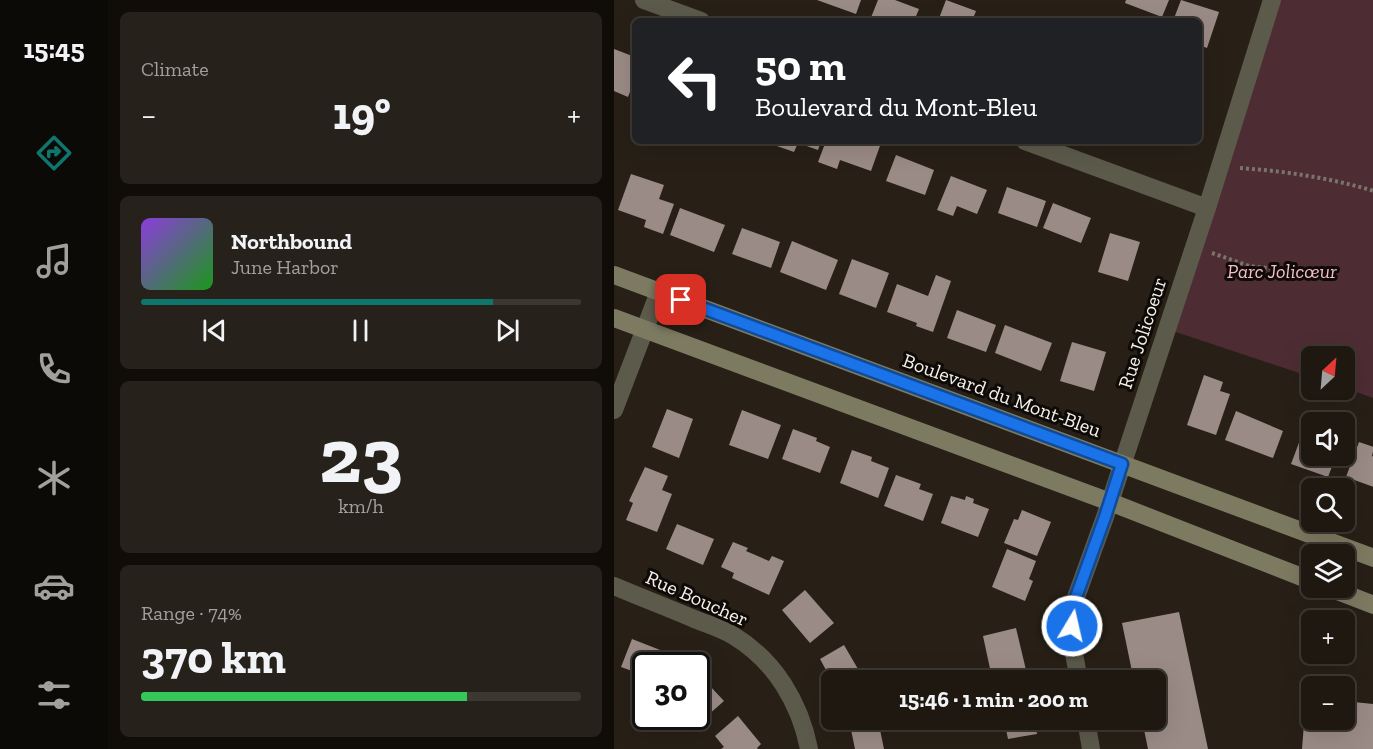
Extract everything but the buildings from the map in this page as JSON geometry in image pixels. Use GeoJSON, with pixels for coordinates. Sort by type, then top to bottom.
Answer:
{"type":"FeatureCollection","features":[{"type":"Feature","properties":{"kind":"street"},"geometry":{"type":"LineString","coordinates":[[644,0],[693,18]]}},
{"type":"Feature","properties":{"kind":"street","name":"Rue Jolicoeur"},"geometry":{"type":"LineString","coordinates":[[1077,670],[1071,638],[1071,611],[1110,502],[1207,208],[1272,0]]}},
{"type":"Feature","properties":{"kind":"street"},"geometry":{"type":"LineString","coordinates":[[1033,144],[1207,208]]}},
{"type":"Feature","properties":{"kind":"street","name":"Boulevard du Mont-Bleu"},"geometry":{"type":"LineString","coordinates":[[614,275],[1373,558]]}},
{"type":"Feature","properties":{"kind":"street"},"geometry":{"type":"LineString","coordinates":[[614,410],[659,292]]}},
{"type":"Feature","properties":{"kind":"street"},"geometry":{"type":"LineString","coordinates":[[614,318],[1110,502],[1301,577]]}},
{"type":"Feature","properties":{"kind":"street","name":"Rue Boucher"},"geometry":{"type":"LineString","coordinates":[[614,586],[733,636],[753,650],[769,666],[791,697],[801,717],[809,749]]}},
{"type":"Feature","properties":{"kind":"street"},"geometry":{"type":"LineString","coordinates":[[1355,598],[1373,605]]}},
{"type":"Feature","properties":{"kind":"street"},"geometry":{"type":"LineString","coordinates":[[1088,730],[1091,749]]}},
{"type":"Feature","properties":{"kind":"path"},"geometry":{"type":"LineString","coordinates":[[1239,168],[1276,171],[1348,183],[1373,191]]}},
{"type":"Feature","properties":{"kind":"path"},"geometry":{"type":"LineString","coordinates":[[1194,246],[1249,266],[1323,274]]}},
{"type":"Feature","properties":{"kind":"green space","name":"Parc Jolicœur"},"geometry":{"type":"Polygon","coordinates":[[[1272,0],[1373,0],[1373,398],[1355,392],[1355,346],[1301,346],[1301,374],[1167,329],[1272,0]]]}},
{"type":"Feature","properties":{"kind":"route"},"geometry":{"type":"LineString","coordinates":[[681,300],[1122,464],[1071,611],[1072,626]]}}]}
